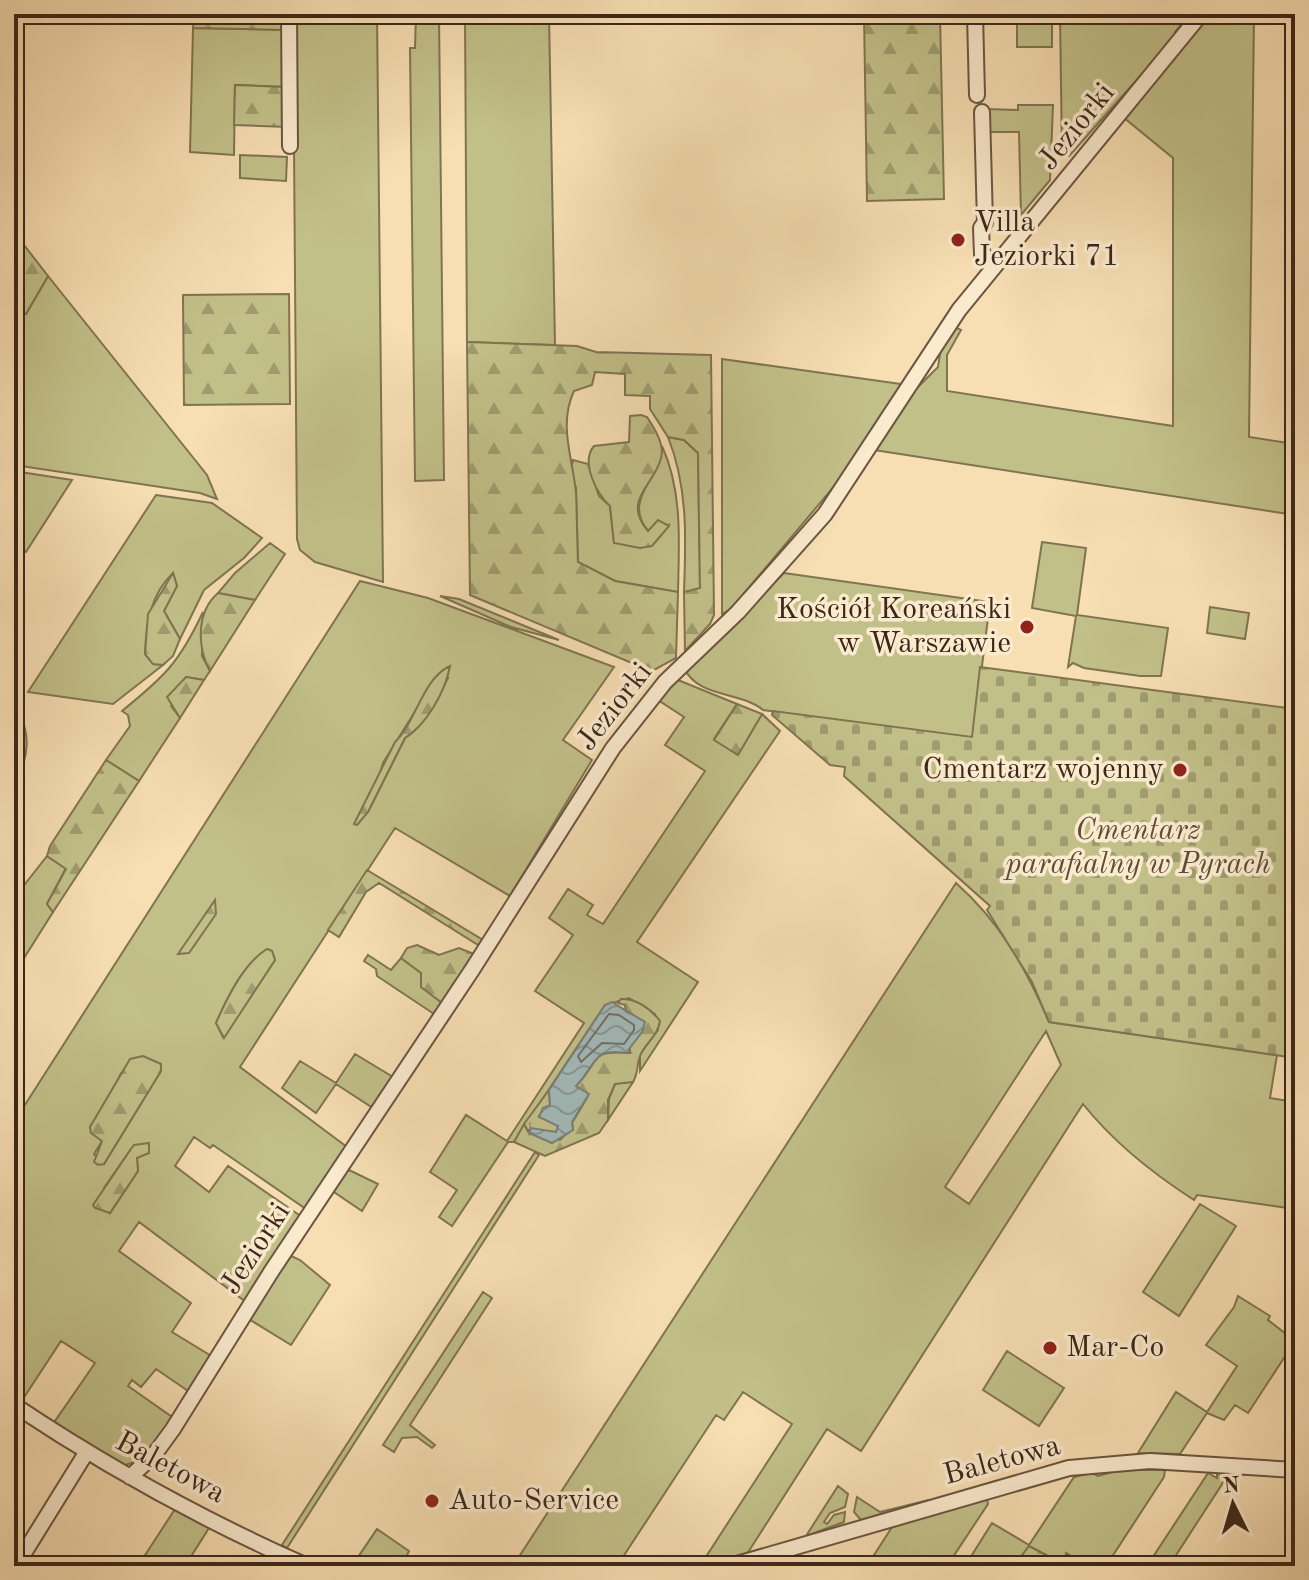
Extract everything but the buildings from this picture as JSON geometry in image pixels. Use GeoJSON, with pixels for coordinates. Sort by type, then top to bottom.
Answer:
{"type":"FeatureCollection","features":[{"type":"Feature","properties":{"kind":"street"},"geometry":{"type":"LineString","coordinates":[[289,14],[290,146]]}},
{"type":"Feature","properties":{"kind":"street"},"geometry":{"type":"LineString","coordinates":[[975,14],[977,95]]}},
{"type":"Feature","properties":{"kind":"street","name":"Jeziorki"},"geometry":{"type":"LineString","coordinates":[[130,1477],[154,1455],[173,1429],[271,1272],[472,970],[613,748],[665,682],[738,612],[825,514],[950,321],[1036,220],[1201,14]]}},
{"type":"Feature","properties":{"kind":"street"},"geometry":{"type":"LineString","coordinates":[[982,112],[985,222],[982,254],[996,265]]}},
{"type":"Feature","properties":{"kind":"street","name":"Baletowa"},"geometry":{"type":"LineString","coordinates":[[14,1405],[86,1453],[307,1566]]}},
{"type":"Feature","properties":{"kind":"street"},"geometry":{"type":"LineString","coordinates":[[16,1566],[86,1453]]}},
{"type":"Feature","properties":{"kind":"street","name":"Baletowa"},"geometry":{"type":"LineString","coordinates":[[730,1566],[1069,1468],[1150,1461],[1295,1470]]}},
{"type":"Feature","properties":{"kind":"green space"},"geometry":{"type":"Polygon","coordinates":[[[194,14],[284,14],[285,30],[193,28],[194,14]]]}},
{"type":"Feature","properties":{"kind":"green space"},"geometry":{"type":"Polygon","coordinates":[[[293,14],[377,14],[383,582],[315,562],[300,550],[297,539],[293,14]]]}},
{"type":"Feature","properties":{"kind":"green space"},"geometry":{"type":"Polygon","coordinates":[[[416,14],[439,14],[444,480],[415,481],[410,48],[415,48],[416,14]]]}},
{"type":"Feature","properties":{"kind":"green space"},"geometry":{"type":"Polygon","coordinates":[[[465,14],[549,14],[555,345],[467,342],[465,14]]]}},
{"type":"Feature","properties":{"kind":"green space"},"geometry":{"type":"Polygon","coordinates":[[[864,14],[940,14],[944,199],[867,201],[864,14]]]}},
{"type":"Feature","properties":{"kind":"green space"},"geometry":{"type":"Polygon","coordinates":[[[1017,14],[1052,14],[1052,47],[1017,47],[1017,14]]]}},
{"type":"Feature","properties":{"kind":"green space"},"geometry":{"type":"Polygon","coordinates":[[[1060,14],[1190,14],[1175,32],[1175,37],[1069,156],[1062,154],[1060,14]]]}},
{"type":"Feature","properties":{"kind":"green space"},"geometry":{"type":"Polygon","coordinates":[[[1208,14],[1254,14],[1249,437],[1295,444],[1295,515],[874,450],[915,390],[938,367],[941,347],[955,327],[961,330],[947,355],[947,391],[1173,426],[1173,158],[1123,117],[1208,14]]]}},
{"type":"Feature","properties":{"kind":"green space"},"geometry":{"type":"Polygon","coordinates":[[[193,28],[287,30],[286,87],[235,85],[234,155],[190,152],[193,28]]]}},
{"type":"Feature","properties":{"kind":"green space"},"geometry":{"type":"Polygon","coordinates":[[[235,85],[286,87],[287,127],[234,125],[235,85]]]}},
{"type":"Feature","properties":{"kind":"green space"},"geometry":{"type":"Polygon","coordinates":[[[1018,105],[1053,105],[1050,180],[1021,215],[1019,132],[986,132],[985,109],[1018,110],[1018,105]]]}},
{"type":"Feature","properties":{"kind":"green space"},"geometry":{"type":"Polygon","coordinates":[[[240,155],[287,157],[286,181],[240,178],[240,155]]]}},
{"type":"Feature","properties":{"kind":"green space"},"geometry":{"type":"Polygon","coordinates":[[[17,236],[48,276],[26,314],[14,309],[17,236]]]}},
{"type":"Feature","properties":{"kind":"green space"},"geometry":{"type":"Polygon","coordinates":[[[48,276],[207,475],[217,499],[200,493],[14,465],[14,354],[19,344],[14,341],[14,309],[26,314],[48,276]]]}},
{"type":"Feature","properties":{"kind":"green space"},"geometry":{"type":"Polygon","coordinates":[[[289,294],[290,404],[184,405],[183,295],[289,294]]]}},
{"type":"Feature","properties":{"kind":"green space"},"geometry":{"type":"Polygon","coordinates":[[[467,342],[577,346],[596,352],[711,355],[714,615],[710,624],[685,651],[684,592],[700,588],[698,453],[684,440],[668,437],[650,409],[650,396],[625,395],[625,374],[595,372],[592,385],[574,391],[567,416],[576,493],[578,562],[615,581],[678,592],[676,658],[654,670],[646,669],[470,595],[467,342]]]}},
{"type":"Feature","properties":{"kind":"green space"},"geometry":{"type":"Polygon","coordinates":[[[722,359],[908,385],[836,484],[730,610],[722,614],[722,359]]]}},
{"type":"Feature","properties":{"kind":"green space"},"geometry":{"type":"Polygon","coordinates":[[[630,416],[647,417],[656,431],[662,453],[658,468],[642,493],[638,510],[648,531],[658,520],[669,526],[652,546],[640,548],[614,543],[610,506],[592,478],[589,460],[594,446],[629,442],[630,416]]]}},
{"type":"Feature","properties":{"kind":"green space"},"geometry":{"type":"Polygon","coordinates":[[[668,437],[684,440],[698,453],[700,589],[697,592],[684,592],[682,494],[668,437]]]}},
{"type":"Feature","properties":{"kind":"green space"},"geometry":{"type":"Polygon","coordinates":[[[662,446],[677,499],[678,592],[615,581],[578,562],[576,488],[570,473],[573,460],[588,464],[599,496],[610,506],[614,543],[660,535],[668,525],[648,531],[639,509],[662,446]]]}},
{"type":"Feature","properties":{"kind":"green space"},"geometry":{"type":"Polygon","coordinates":[[[14,471],[72,480],[26,552],[14,541],[14,471]]]}},
{"type":"Feature","properties":{"kind":"green space"},"geometry":{"type":"Polygon","coordinates":[[[156,495],[212,503],[262,538],[244,558],[204,590],[180,639],[164,611],[177,586],[173,573],[154,600],[147,632],[145,654],[153,664],[163,665],[113,704],[28,692],[156,495]]]}},
{"type":"Feature","properties":{"kind":"green space"},"geometry":{"type":"Polygon","coordinates":[[[1042,542],[1086,548],[1077,615],[1168,628],[1161,676],[1084,668],[1073,663],[1068,667],[1076,616],[1032,608],[1042,542]]]}},
{"type":"Feature","properties":{"kind":"green space"},"geometry":{"type":"Polygon","coordinates":[[[270,543],[285,554],[255,600],[218,593],[235,573],[270,543]]]}},
{"type":"Feature","properties":{"kind":"green space"},"geometry":{"type":"Polygon","coordinates":[[[173,573],[177,586],[164,611],[180,639],[173,656],[163,665],[153,664],[145,654],[148,614],[173,573]]]}},
{"type":"Feature","properties":{"kind":"green space"},"geometry":{"type":"Polygon","coordinates":[[[784,573],[990,602],[973,738],[763,710],[744,700],[699,685],[685,669],[784,573]]]}},
{"type":"Feature","properties":{"kind":"green space"},"geometry":{"type":"Polygon","coordinates":[[[360,581],[428,598],[614,667],[563,740],[592,760],[510,896],[395,828],[240,1067],[347,1147],[306,1209],[213,1145],[210,1148],[194,1137],[175,1166],[209,1192],[228,1166],[302,1217],[246,1302],[139,1222],[119,1251],[191,1303],[172,1332],[213,1357],[188,1391],[156,1369],[141,1387],[132,1380],[128,1386],[175,1419],[145,1459],[122,1466],[53,1424],[95,1363],[61,1341],[21,1402],[14,1398],[14,1122],[360,581]],[[437,676],[383,763],[368,812],[405,738],[425,719],[448,678],[437,676]],[[267,949],[258,955],[237,982],[216,1023],[223,1037],[275,960],[272,951],[267,949]],[[160,1064],[121,1073],[106,1105],[90,1127],[102,1141],[94,1154],[104,1164],[161,1071],[160,1064]],[[131,1149],[104,1188],[110,1213],[138,1171],[137,1158],[141,1154],[131,1149]]]}},
{"type":"Feature","properties":{"kind":"green space"},"geometry":{"type":"Polygon","coordinates":[[[218,593],[255,600],[210,671],[201,641],[202,620],[218,593]]]}},
{"type":"Feature","properties":{"kind":"green space"},"geometry":{"type":"Polygon","coordinates":[[[440,596],[459,599],[559,640],[511,627],[440,596]]]}},
{"type":"Feature","properties":{"kind":"green space"},"geometry":{"type":"Polygon","coordinates":[[[1210,607],[1249,613],[1245,639],[1207,633],[1210,607]]]}},
{"type":"Feature","properties":{"kind":"green space"},"geometry":{"type":"Polygon","coordinates":[[[203,612],[202,656],[210,671],[204,680],[186,677],[171,706],[180,718],[139,781],[106,760],[130,726],[128,715],[122,711],[170,668],[203,612]]]}},
{"type":"Feature","properties":{"kind":"green space"},"geometry":{"type":"Polygon","coordinates":[[[450,666],[434,706],[421,724],[405,738],[368,812],[357,825],[354,824],[395,742],[426,690],[450,666]]]}},
{"type":"Feature","properties":{"kind":"green space","name":"Cmentarz parafialny w Pyrach"},"geometry":{"type":"Polygon","coordinates":[[[980,667],[1295,709],[1295,1058],[1049,1022],[1032,982],[987,910],[990,906],[844,776],[845,767],[830,765],[772,715],[773,711],[972,737],[980,667]]]}},
{"type":"Feature","properties":{"kind":"green space"},"geometry":{"type":"Polygon","coordinates":[[[186,677],[204,680],[180,718],[167,697],[186,677]]]}},
{"type":"Feature","properties":{"kind":"green space"},"geometry":{"type":"Polygon","coordinates":[[[678,680],[737,704],[714,739],[738,754],[762,714],[780,731],[637,942],[698,982],[640,1071],[640,1054],[658,1030],[655,1014],[629,998],[605,1005],[514,1142],[508,1142],[452,1226],[439,1217],[457,1190],[430,1172],[466,1115],[507,1141],[584,1023],[535,991],[573,935],[549,918],[568,889],[593,905],[587,915],[603,924],[705,771],[665,745],[684,717],[658,700],[678,680]]]}},
{"type":"Feature","properties":{"kind":"green space"},"geometry":{"type":"Polygon","coordinates":[[[737,704],[762,714],[738,755],[714,740],[737,704]]]}},
{"type":"Feature","properties":{"kind":"green space"},"geometry":{"type":"Polygon","coordinates":[[[17,709],[26,733],[26,749],[23,766],[14,776],[17,709]]]}},
{"type":"Feature","properties":{"kind":"green space"},"geometry":{"type":"Polygon","coordinates":[[[106,760],[139,781],[53,912],[47,904],[66,869],[47,856],[50,846],[106,760]]]}},
{"type":"Feature","properties":{"kind":"green space"},"geometry":{"type":"Polygon","coordinates":[[[47,856],[66,868],[47,904],[53,912],[14,974],[14,898],[47,856]]]}},
{"type":"Feature","properties":{"kind":"green space"},"geometry":{"type":"Polygon","coordinates":[[[367,870],[483,940],[478,945],[379,883],[366,892],[339,937],[328,930],[367,870]]]}},
{"type":"Feature","properties":{"kind":"green space"},"geometry":{"type":"Polygon","coordinates":[[[956,883],[999,930],[1031,983],[1049,1022],[1277,1055],[1270,1098],[1295,1102],[1295,1209],[1197,1195],[1194,1200],[1134,1156],[1083,1104],[861,1451],[827,1429],[747,1554],[700,1566],[792,1424],[743,1392],[724,1420],[716,1415],[617,1566],[513,1566],[956,883]],[[1046,1031],[945,1187],[969,1204],[1061,1065],[1046,1031]]]}},
{"type":"Feature","properties":{"kind":"green space"},"geometry":{"type":"Polygon","coordinates":[[[215,900],[216,914],[189,953],[178,954],[215,900]]]}},
{"type":"Feature","properties":{"kind":"green space"},"geometry":{"type":"Polygon","coordinates":[[[417,945],[439,955],[459,948],[474,954],[442,1003],[421,987],[421,973],[401,958],[407,948],[417,945]]]}},
{"type":"Feature","properties":{"kind":"green space"},"geometry":{"type":"Polygon","coordinates":[[[267,949],[272,951],[275,960],[224,1038],[216,1023],[225,1003],[251,963],[267,949]]]}},
{"type":"Feature","properties":{"kind":"green space"},"geometry":{"type":"Polygon","coordinates":[[[368,955],[391,970],[401,958],[421,973],[442,1003],[434,1014],[377,976],[376,969],[364,961],[368,955]]]}},
{"type":"Feature","properties":{"kind":"green space"},"geometry":{"type":"Polygon","coordinates":[[[621,999],[643,1005],[660,1021],[640,1056],[633,1082],[615,1084],[608,1100],[608,1120],[599,1133],[545,1156],[514,1142],[524,1124],[529,1133],[560,1140],[573,1127],[572,1123],[587,1098],[576,1086],[597,1058],[608,1053],[630,1053],[625,1005],[618,1003],[621,999]]]}},
{"type":"Feature","properties":{"kind":"green space"},"geometry":{"type":"Polygon","coordinates":[[[355,1054],[393,1077],[373,1108],[336,1084],[316,1113],[282,1088],[300,1061],[336,1083],[355,1054]]]}},
{"type":"Feature","properties":{"kind":"green space"},"geometry":{"type":"Polygon","coordinates":[[[143,1056],[161,1064],[161,1071],[104,1164],[98,1165],[94,1162],[102,1141],[91,1133],[90,1127],[130,1059],[143,1056]]]}},
{"type":"Feature","properties":{"kind":"green space"},"geometry":{"type":"Polygon","coordinates":[[[633,1082],[608,1120],[609,1099],[615,1084],[633,1082]]]}},
{"type":"Feature","properties":{"kind":"green space"},"geometry":{"type":"Polygon","coordinates":[[[549,1090],[550,1105],[539,1116],[559,1126],[556,1132],[529,1130],[529,1133],[524,1124],[549,1090]]]}},
{"type":"Feature","properties":{"kind":"green space"},"geometry":{"type":"Polygon","coordinates":[[[149,1143],[149,1153],[137,1158],[138,1171],[110,1213],[95,1208],[93,1205],[134,1145],[149,1143]]]}},
{"type":"Feature","properties":{"kind":"green space"},"geometry":{"type":"Polygon","coordinates":[[[535,1152],[539,1155],[287,1548],[282,1545],[535,1152]]]}},
{"type":"Feature","properties":{"kind":"green space"},"geometry":{"type":"Polygon","coordinates":[[[349,1170],[378,1184],[362,1211],[331,1190],[349,1170]]]}},
{"type":"Feature","properties":{"kind":"green space"},"geometry":{"type":"Polygon","coordinates":[[[1200,1204],[1236,1226],[1179,1316],[1143,1292],[1200,1204]]]}},
{"type":"Feature","properties":{"kind":"green space"},"geometry":{"type":"Polygon","coordinates":[[[289,1255],[300,1260],[330,1285],[291,1345],[247,1318],[289,1255]]]}},
{"type":"Feature","properties":{"kind":"green space"},"geometry":{"type":"Polygon","coordinates":[[[483,1292],[492,1298],[410,1425],[435,1445],[432,1448],[417,1437],[402,1438],[394,1452],[383,1445],[483,1292]]]}},
{"type":"Feature","properties":{"kind":"green space"},"geometry":{"type":"Polygon","coordinates":[[[1238,1296],[1270,1316],[1268,1320],[1295,1341],[1248,1413],[1235,1405],[1224,1420],[1207,1413],[1180,1454],[1138,1453],[1176,1392],[1207,1412],[1237,1366],[1206,1345],[1234,1307],[1238,1296]]]}},
{"type":"Feature","properties":{"kind":"green space"},"geometry":{"type":"Polygon","coordinates":[[[1007,1351],[1064,1388],[1039,1426],[983,1390],[1007,1351]]]}},
{"type":"Feature","properties":{"kind":"green space"},"geometry":{"type":"Polygon","coordinates":[[[1120,1470],[1165,1470],[1164,1477],[1106,1566],[1069,1566],[1071,1556],[1066,1553],[1065,1565],[1029,1546],[1014,1566],[965,1566],[992,1523],[1029,1545],[1074,1477],[1092,1473],[1098,1476],[1120,1470]]]}},
{"type":"Feature","properties":{"kind":"green space"},"geometry":{"type":"Polygon","coordinates":[[[1208,1473],[1217,1478],[1217,1474],[1228,1475],[1169,1566],[1147,1566],[1208,1473]]]}},
{"type":"Feature","properties":{"kind":"green space"},"geometry":{"type":"Polygon","coordinates":[[[838,1486],[848,1494],[845,1507],[830,1513],[824,1522],[827,1524],[834,1515],[845,1512],[844,1522],[806,1536],[838,1486]]]}},
{"type":"Feature","properties":{"kind":"green space"},"geometry":{"type":"Polygon","coordinates":[[[857,1497],[880,1512],[929,1500],[861,1520],[854,1512],[857,1497]]]}},
{"type":"Feature","properties":{"kind":"green space"},"geometry":{"type":"Polygon","coordinates":[[[987,1499],[988,1504],[947,1566],[867,1566],[892,1527],[987,1499]]]}},
{"type":"Feature","properties":{"kind":"green space"},"geometry":{"type":"Polygon","coordinates":[[[175,1509],[209,1528],[185,1566],[138,1566],[175,1509]]]}},
{"type":"Feature","properties":{"kind":"green space"},"geometry":{"type":"Polygon","coordinates":[[[377,1529],[409,1551],[402,1566],[352,1566],[377,1529]]]}},
{"type":"Feature","properties":{"kind":"green space"},"geometry":{"type":"Polygon","coordinates":[[[1029,1546],[1065,1565],[1065,1566],[1014,1566],[1029,1546]]]}},
{"type":"Feature","properties":{"kind":"water"},"geometry":{"type":"Polygon","coordinates":[[[612,1002],[645,1022],[642,1032],[626,1053],[607,1053],[596,1059],[576,1086],[589,1094],[572,1122],[573,1130],[552,1143],[529,1133],[531,1128],[556,1132],[558,1126],[539,1117],[543,1108],[550,1105],[549,1090],[605,1005],[612,1002]]]}},
{"type":"Feature","properties":{"kind":"place","name":"Villa Jeziorki 71"},"geometry":{"type":"Point","coordinates":[958,240]}},
{"type":"Feature","properties":{"kind":"place","name":"Kościół Koreański w Warszawie"},"geometry":{"type":"Point","coordinates":[1027,627]}},
{"type":"Feature","properties":{"kind":"place","name":"Cmentarz wojenny"},"geometry":{"type":"Point","coordinates":[1180,770]}},
{"type":"Feature","properties":{"kind":"place","name":"Mar-Co"},"geometry":{"type":"Point","coordinates":[1050,1348]}},
{"type":"Feature","properties":{"kind":"place","name":"Auto-Service"},"geometry":{"type":"Point","coordinates":[432,1501]}}]}
